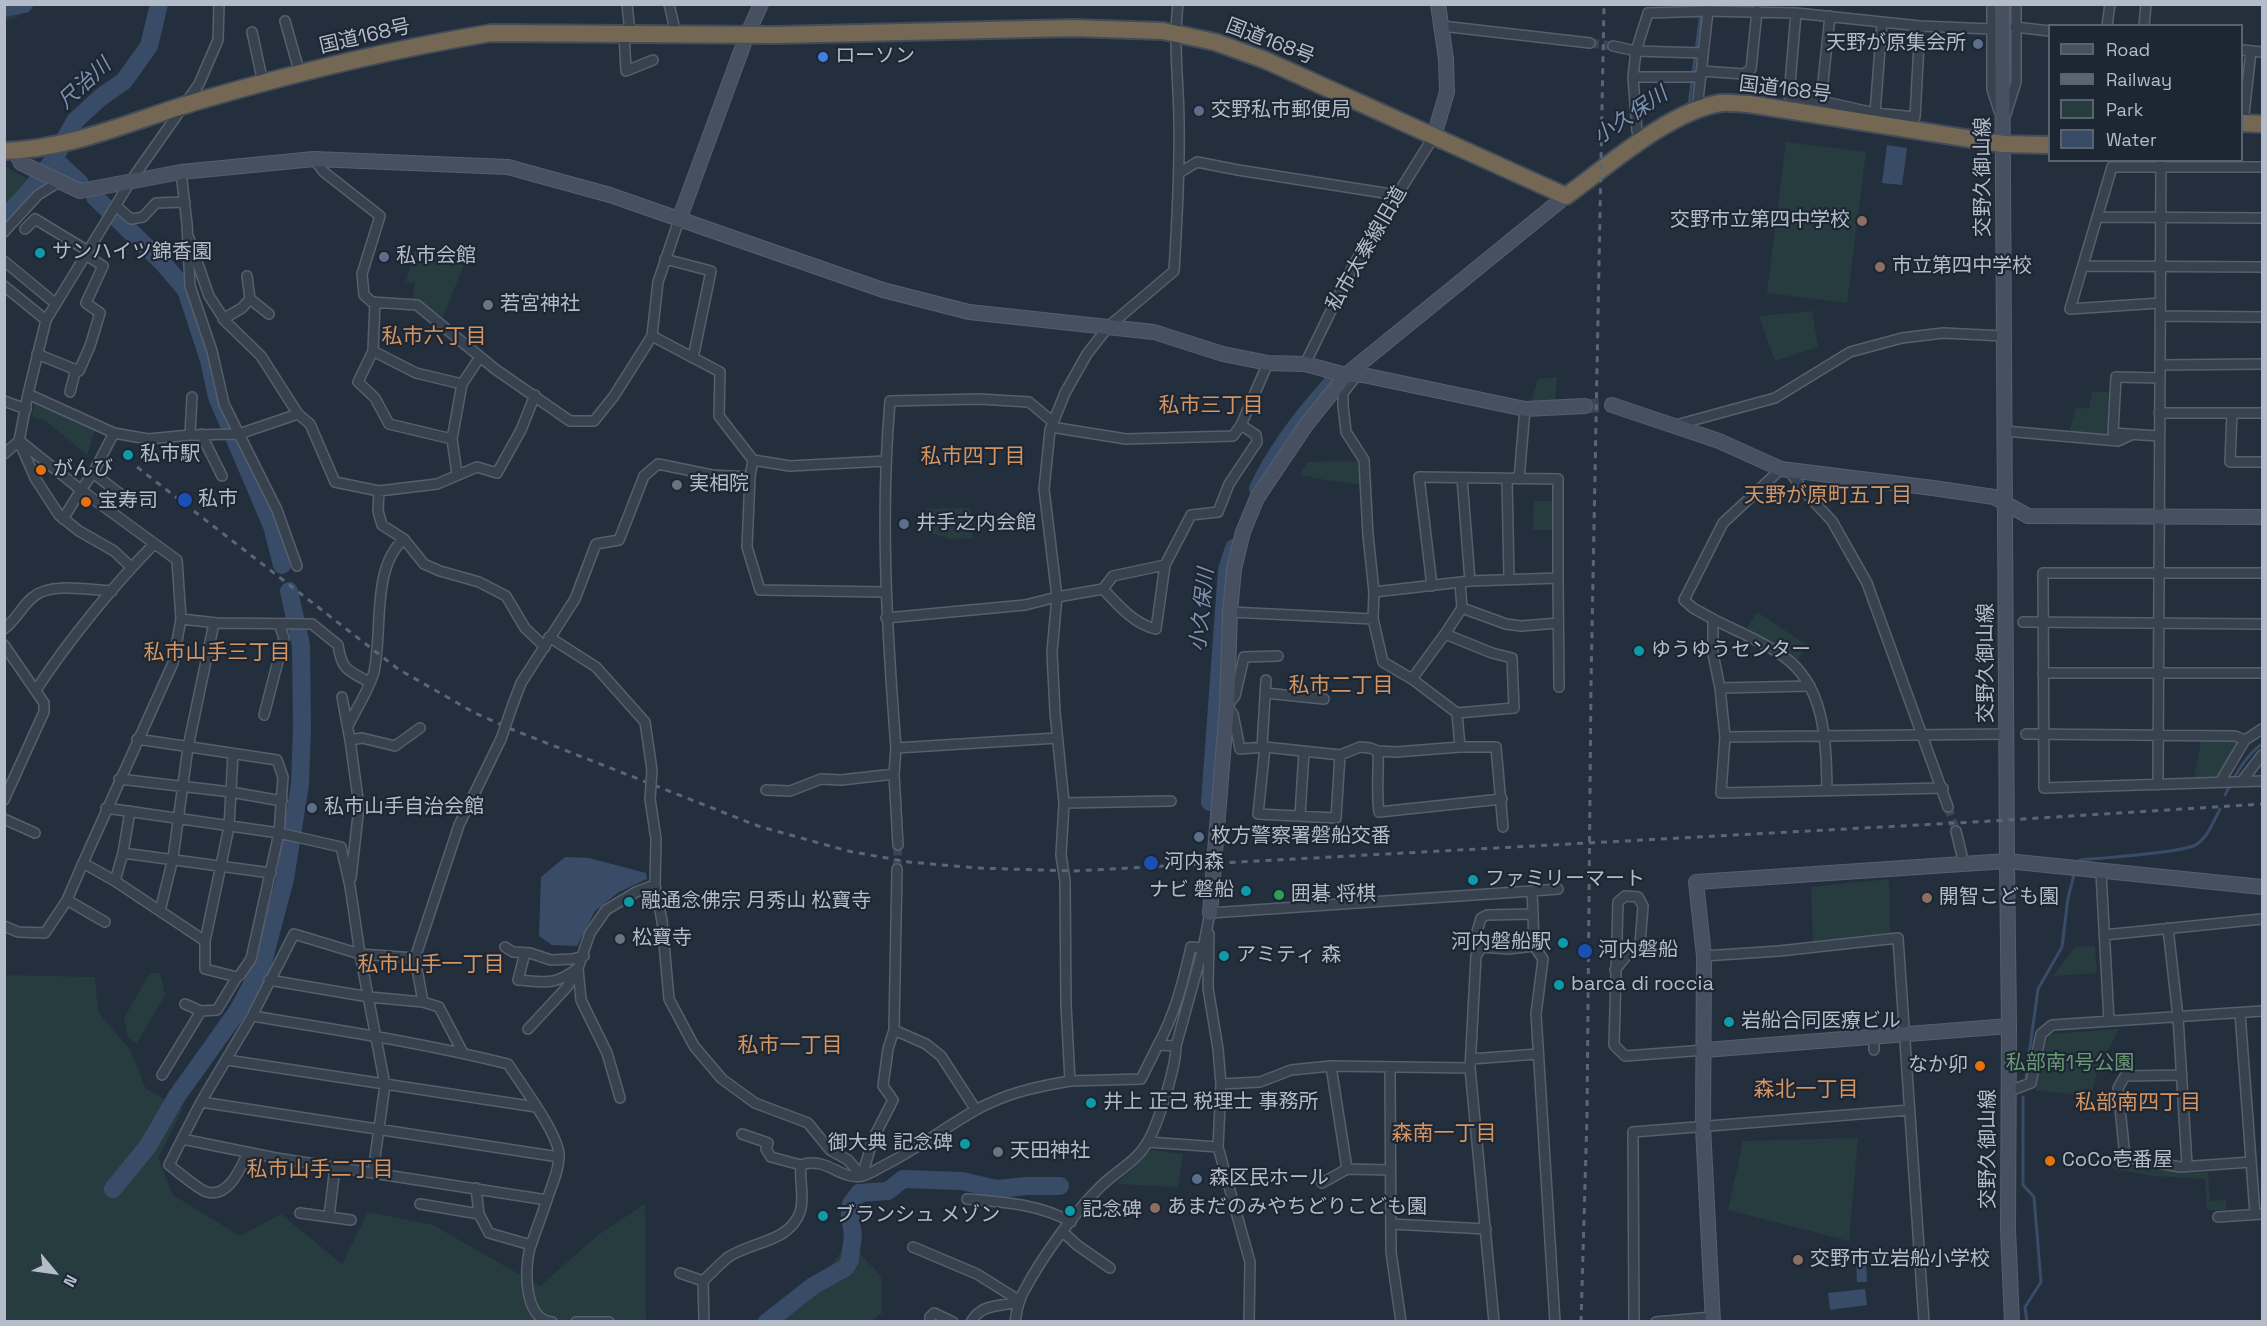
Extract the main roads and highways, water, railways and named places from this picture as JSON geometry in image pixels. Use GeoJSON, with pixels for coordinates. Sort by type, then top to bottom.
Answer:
{"type":"FeatureCollection","features":[{"type":"Feature","properties":{"kind":"highway","name":"国道168号"},"geometry":{"type":"LineString","coordinates":[[10,151],[52,146],[98,134],[182,106],[263,83],[445,41],[491,33],[747,35],[1073,28],[1163,31],[1215,42],[1265,60],[1566,196],[1665,126],[1697,109],[1722,103],[1749,104],[2003,144],[2048,145]]}},
{"type":"Feature","properties":{"kind":"highway"},"geometry":{"type":"LineString","coordinates":[[2243,123],[2262,124]]}},
{"type":"Feature","properties":{"kind":"water"},"geometry":{"type":"Polygon","coordinates":[[[1887,145],[1907,148],[1902,185],[1882,183],[1887,145]]]}},
{"type":"Feature","properties":{"kind":"water"},"geometry":{"type":"Polygon","coordinates":[[[565,857],[589,858],[646,873],[647,879],[619,892],[595,911],[577,946],[552,945],[539,936],[541,877],[565,857]]]}},
{"type":"Feature","properties":{"kind":"water"},"geometry":{"type":"Polygon","coordinates":[[[1856,1259],[1866,1259],[1867,1282],[1857,1282],[1856,1259]]]}},
{"type":"Feature","properties":{"kind":"water"},"geometry":{"type":"Polygon","coordinates":[[[1865,1289],[1867,1305],[1830,1310],[1828,1293],[1865,1289]]]}},
{"type":"Feature","properties":{"kind":"waterway"},"geometry":{"type":"LineString","coordinates":[[4,8],[24,4]]}},
{"type":"Feature","properties":{"kind":"waterway","name":"尺治川"},"geometry":{"type":"LineString","coordinates":[[4,218],[28,193],[54,159],[75,121],[101,97],[124,81],[149,46],[159,4]]}},
{"type":"Feature","properties":{"kind":"waterway","name":"小久保川"},"geometry":{"type":"LineString","coordinates":[[1687,106],[1689,105],[1702,4]]}},
{"type":"Feature","properties":{"kind":"waterway"},"geometry":{"type":"LineString","coordinates":[[54,159],[80,183]]}},
{"type":"Feature","properties":{"kind":"waterway"},"geometry":{"type":"LineString","coordinates":[[95,197],[162,262],[186,290],[209,360],[217,397],[272,526],[282,565]]}},
{"type":"Feature","properties":{"kind":"waterway","name":"小久保川"},"geometry":{"type":"LineString","coordinates":[[1258,489],[1273,460],[1292,432],[1334,381]]}},
{"type":"Feature","properties":{"kind":"waterway","name":"小久保川"},"geometry":{"type":"LineString","coordinates":[[1210,802],[1227,570],[1234,548]]}},
{"type":"Feature","properties":{"kind":"waterway"},"geometry":{"type":"LineString","coordinates":[[113,1189],[148,1146],[177,1096],[237,1012],[262,966],[285,879],[300,784],[301,645],[289,591]]}},
{"type":"Feature","properties":{"kind":"waterway"},"geometry":{"type":"LineString","coordinates":[[2225,795],[2245,761],[2262,744]]}},
{"type":"Feature","properties":{"kind":"waterway"},"geometry":{"type":"LineString","coordinates":[[2079,863],[2080,860],[2176,850],[2197,844],[2210,828],[2220,809]]}},
{"type":"Feature","properties":{"kind":"waterway"},"geometry":{"type":"LineString","coordinates":[[2026,1077],[2038,989],[2062,947],[2068,898],[2075,871]]}},
{"type":"Feature","properties":{"kind":"waterway"},"geometry":{"type":"LineString","coordinates":[[2023,1097],[2023,1185],[2034,1197],[2041,1282],[2025,1307],[2027,1322]]}},
{"type":"Feature","properties":{"kind":"waterway","name":"小久保川"},"geometry":{"type":"LineString","coordinates":[[767,1322],[813,1286],[845,1268],[850,1260],[853,1235],[851,1204],[859,1193],[888,1191],[903,1179],[962,1181],[997,1189],[1060,1186]]}},
{"type":"Feature","properties":{"kind":"tunnel"},"geometry":{"type":"LineString","coordinates":[[1590,43],[1613,46]]}},
{"type":"Feature","properties":{"kind":"tunnel"},"geometry":{"type":"LineString","coordinates":[[1585,406],[1612,405]]}},
{"type":"Feature","properties":{"kind":"tunnel"},"geometry":{"type":"LineString","coordinates":[[1948,807],[1956,831]]}},
{"type":"Feature","properties":{"kind":"tunnel"},"geometry":{"type":"LineString","coordinates":[[897,869],[898,845]]}},
{"type":"Feature","properties":{"kind":"railway"},"geometry":{"type":"LineString","coordinates":[[1581,1322],[1587,1116],[1591,684],[1604,4]]}},
{"type":"Feature","properties":{"kind":"railway"},"geometry":{"type":"LineString","coordinates":[[137,467],[398,669],[475,713],[758,826],[848,851],[909,862],[977,868],[1074,871],[2262,804]]}},
{"type":"Feature","properties":{"kind":"place","name":"天野が原集会所"},"geometry":{"type":"Point","coordinates":[1978,44]}},
{"type":"Feature","properties":{"kind":"place","name":"ローソン"},"geometry":{"type":"Point","coordinates":[823,57]}},
{"type":"Feature","properties":{"kind":"place","name":"交野私市郵便局"},"geometry":{"type":"Point","coordinates":[1199,111]}},
{"type":"Feature","properties":{"kind":"place","name":"交野市立第四中学校"},"geometry":{"type":"Point","coordinates":[1862,221]}},
{"type":"Feature","properties":{"kind":"place","name":"サンハイツ錦香園"},"geometry":{"type":"Point","coordinates":[40,253]}},
{"type":"Feature","properties":{"kind":"place","name":"私市会館"},"geometry":{"type":"Point","coordinates":[384,257]}},
{"type":"Feature","properties":{"kind":"place","name":"市立第四中学校"},"geometry":{"type":"Point","coordinates":[1880,267]}},
{"type":"Feature","properties":{"kind":"place","name":"若宮神社"},"geometry":{"type":"Point","coordinates":[488,305]}},
{"type":"Feature","properties":{"kind":"place","name":"私市駅"},"geometry":{"type":"Point","coordinates":[128,455]}},
{"type":"Feature","properties":{"kind":"place","name":"がんび"},"geometry":{"type":"Point","coordinates":[41,470]}},
{"type":"Feature","properties":{"kind":"place","name":"実相院"},"geometry":{"type":"Point","coordinates":[677,485]}},
{"type":"Feature","properties":{"kind":"place","name":"私市"},"geometry":{"type":"Point","coordinates":[185,500]}},
{"type":"Feature","properties":{"kind":"place","name":"宝寿司"},"geometry":{"type":"Point","coordinates":[86,502]}},
{"type":"Feature","properties":{"kind":"place","name":"井手之内会館"},"geometry":{"type":"Point","coordinates":[904,524]}},
{"type":"Feature","properties":{"kind":"place","name":"ゆうゆうセンター"},"geometry":{"type":"Point","coordinates":[1639,651]}},
{"type":"Feature","properties":{"kind":"place","name":"私市山手自治会館"},"geometry":{"type":"Point","coordinates":[312,808]}},
{"type":"Feature","properties":{"kind":"place","name":"枚方警察署磐船交番"},"geometry":{"type":"Point","coordinates":[1199,837]}},
{"type":"Feature","properties":{"kind":"place","name":"河内森"},"geometry":{"type":"Point","coordinates":[1151,863]}},
{"type":"Feature","properties":{"kind":"place","name":"ファミリーマート"},"geometry":{"type":"Point","coordinates":[1473,880]}},
{"type":"Feature","properties":{"kind":"place","name":"ナビ 磐船"},"geometry":{"type":"Point","coordinates":[1246,891]}},
{"type":"Feature","properties":{"kind":"place","name":"囲碁 将棋"},"geometry":{"type":"Point","coordinates":[1279,895]}},
{"type":"Feature","properties":{"kind":"place","name":"開智こども園"},"geometry":{"type":"Point","coordinates":[1927,898]}},
{"type":"Feature","properties":{"kind":"place","name":"融通念佛宗 月秀山 松寶寺"},"geometry":{"type":"Point","coordinates":[629,902]}},
{"type":"Feature","properties":{"kind":"place","name":"松寶寺"},"geometry":{"type":"Point","coordinates":[620,939]}},
{"type":"Feature","properties":{"kind":"place","name":"河内磐船駅"},"geometry":{"type":"Point","coordinates":[1563,943]}},
{"type":"Feature","properties":{"kind":"place","name":"河内磐船"},"geometry":{"type":"Point","coordinates":[1585,951]}},
{"type":"Feature","properties":{"kind":"place","name":"アミティ 森"},"geometry":{"type":"Point","coordinates":[1224,956]}},
{"type":"Feature","properties":{"kind":"place","name":"barca di roccia"},"geometry":{"type":"Point","coordinates":[1559,985]}},
{"type":"Feature","properties":{"kind":"place","name":"岩船合同医療ビル"},"geometry":{"type":"Point","coordinates":[1729,1022]}},
{"type":"Feature","properties":{"kind":"place","name":"なか卯"},"geometry":{"type":"Point","coordinates":[1980,1066]}},
{"type":"Feature","properties":{"kind":"place","name":"井上 正己 税理士 事務所"},"geometry":{"type":"Point","coordinates":[1091,1103]}},
{"type":"Feature","properties":{"kind":"place","name":"御大典 記念碑"},"geometry":{"type":"Point","coordinates":[965,1144]}},
{"type":"Feature","properties":{"kind":"place","name":"天田神社"},"geometry":{"type":"Point","coordinates":[998,1152]}},
{"type":"Feature","properties":{"kind":"place","name":"CoCo壱番屋"},"geometry":{"type":"Point","coordinates":[2050,1161]}},
{"type":"Feature","properties":{"kind":"place","name":"森区民ホール"},"geometry":{"type":"Point","coordinates":[1197,1179]}},
{"type":"Feature","properties":{"kind":"place","name":"あまだのみやちどりこども園"},"geometry":{"type":"Point","coordinates":[1155,1208]}},
{"type":"Feature","properties":{"kind":"place","name":"記念碑"},"geometry":{"type":"Point","coordinates":[1070,1211]}},
{"type":"Feature","properties":{"kind":"place","name":"ブランシュ メゾン"},"geometry":{"type":"Point","coordinates":[823,1216]}},
{"type":"Feature","properties":{"kind":"place","name":"交野市立岩船小学校"},"geometry":{"type":"Point","coordinates":[1798,1260]}},
{"type":"Feature","properties":{"kind":"district","name":"私市六丁目"},"geometry":{"type":"Point","coordinates":[434,337]}},
{"type":"Feature","properties":{"kind":"district","name":"私市三丁目"},"geometry":{"type":"Point","coordinates":[1211,406]}},
{"type":"Feature","properties":{"kind":"district","name":"私市四丁目"},"geometry":{"type":"Point","coordinates":[973,457]}},
{"type":"Feature","properties":{"kind":"district","name":"天野が原町五丁目"},"geometry":{"type":"Point","coordinates":[1828,496]}},
{"type":"Feature","properties":{"kind":"district","name":"私市山手三丁目"},"geometry":{"type":"Point","coordinates":[217,653]}},
{"type":"Feature","properties":{"kind":"district","name":"私市二丁目"},"geometry":{"type":"Point","coordinates":[1341,686]}},
{"type":"Feature","properties":{"kind":"district","name":"私市山手一丁目"},"geometry":{"type":"Point","coordinates":[431,965]}},
{"type":"Feature","properties":{"kind":"district","name":"私市一丁目"},"geometry":{"type":"Point","coordinates":[790,1046]}},
{"type":"Feature","properties":{"kind":"district","name":"森北一丁目"},"geometry":{"type":"Point","coordinates":[1806,1090]}},
{"type":"Feature","properties":{"kind":"district","name":"私部南四丁目"},"geometry":{"type":"Point","coordinates":[2138,1103]}},
{"type":"Feature","properties":{"kind":"district","name":"森南一丁目"},"geometry":{"type":"Point","coordinates":[1444,1134]}},
{"type":"Feature","properties":{"kind":"district","name":"私市山手二丁目"},"geometry":{"type":"Point","coordinates":[320,1170]}},
{"type":"Feature","properties":{"kind":"park label","name":"私部南1号公園"},"geometry":{"type":"Point","coordinates":[2070,1064]}}]}
